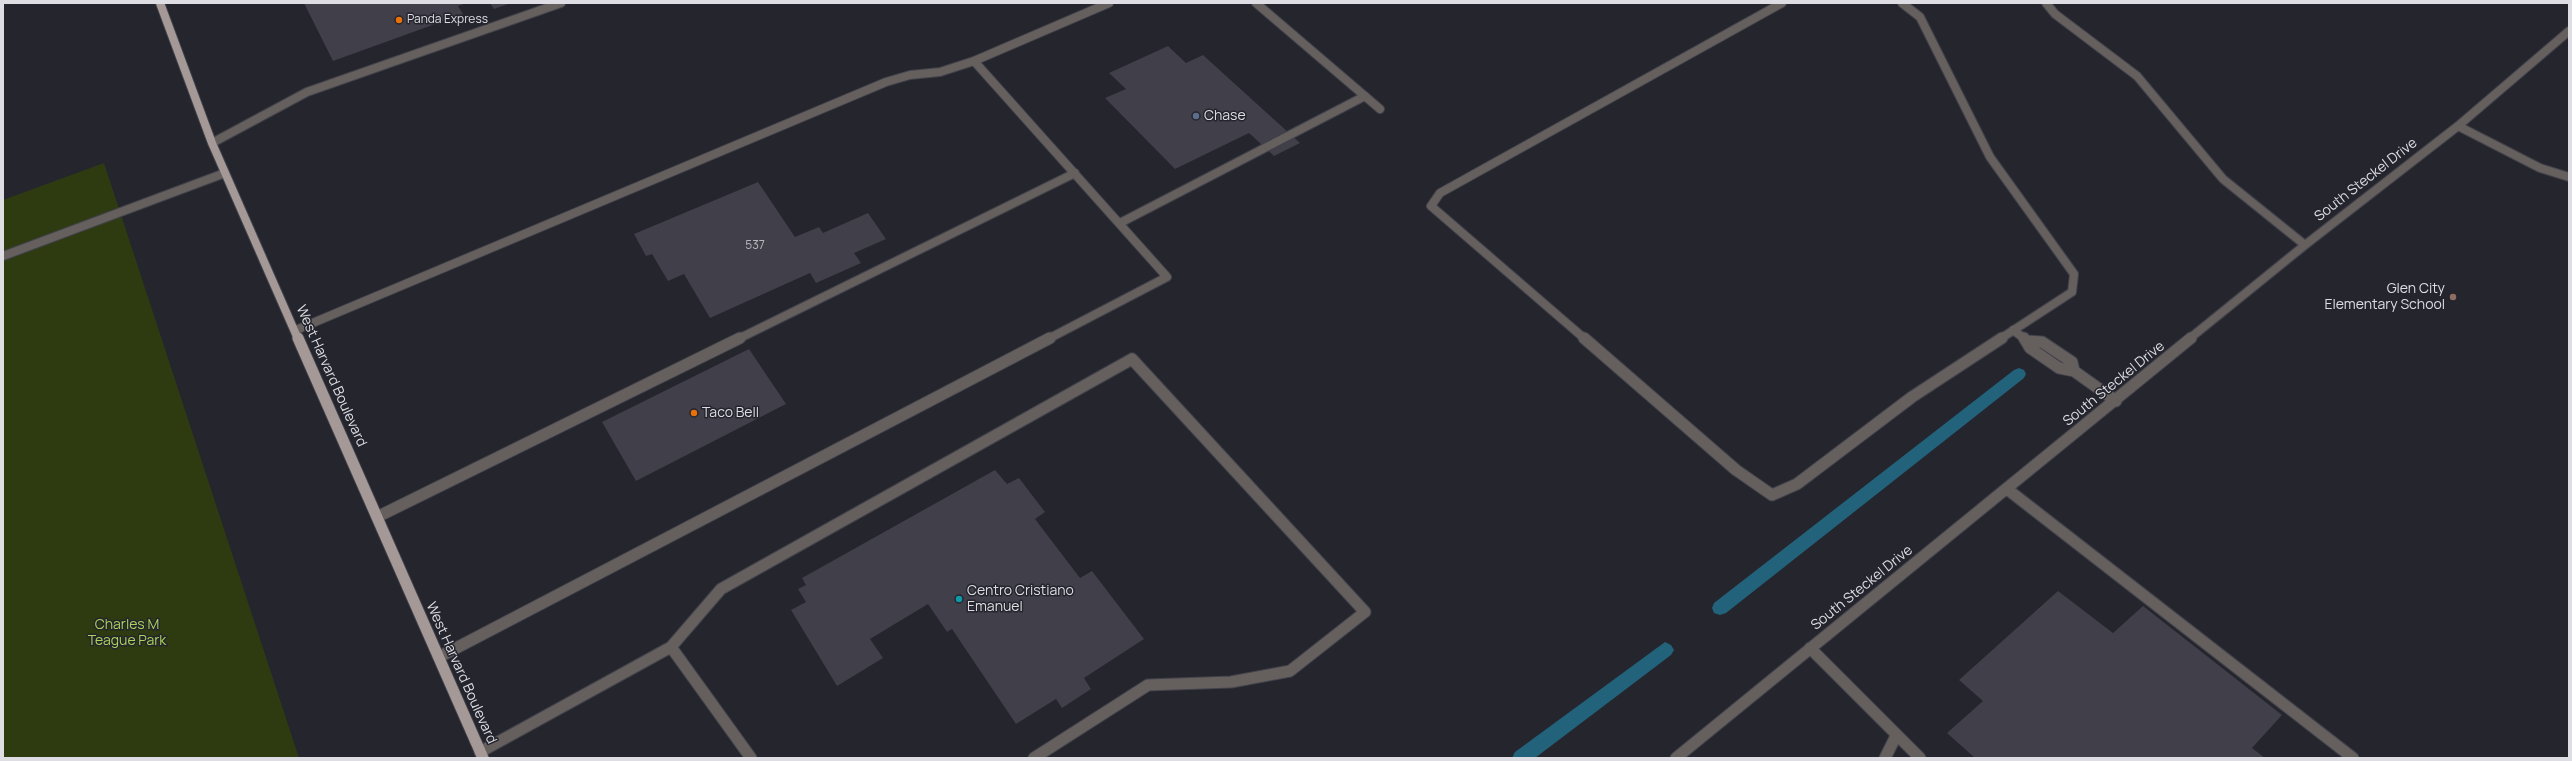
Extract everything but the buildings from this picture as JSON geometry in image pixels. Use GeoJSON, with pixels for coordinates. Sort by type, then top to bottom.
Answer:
{"type":"FeatureCollection","features":[{"type":"Feature","properties":{"kind":"main road","name":"West Harvard Boulevard"},"geometry":{"type":"LineString","coordinates":[[160,3],[212,143],[296,330],[481,755]]}},
{"type":"Feature","properties":{"kind":"street"},"geometry":{"type":"LineString","coordinates":[[212,143],[307,92],[561,3]]}},
{"type":"Feature","properties":{"kind":"street"},"geometry":{"type":"LineString","coordinates":[[296,330],[886,82],[910,75],[940,72],[974,61],[1110,3]]}},
{"type":"Feature","properties":{"kind":"street"},"geometry":{"type":"LineString","coordinates":[[1256,3],[1380,108]]}},
{"type":"Feature","properties":{"kind":"street"},"geometry":{"type":"LineString","coordinates":[[1782,3],[1440,192],[1431,206],[1736,470],[1754,484],[1772,494],[1797,484],[1912,397],[2072,292],[2074,274],[1990,157],[1920,17],[1902,3]]}},
{"type":"Feature","properties":{"kind":"street"},"geometry":{"type":"LineString","coordinates":[[2046,3],[2055,14],[2138,76],[2223,179],[2305,245]]}},
{"type":"Feature","properties":{"kind":"street","name":"South Steckel Drive"},"geometry":{"type":"LineString","coordinates":[[1676,758],[2116,401],[2305,245],[2458,126],[2569,31]]}},
{"type":"Feature","properties":{"kind":"street"},"geometry":{"type":"LineString","coordinates":[[439,657],[1167,277],[974,61]]}},
{"type":"Feature","properties":{"kind":"street"},"geometry":{"type":"LineString","coordinates":[[1120,224],[1365,96]]}},
{"type":"Feature","properties":{"kind":"street"},"geometry":{"type":"LineString","coordinates":[[2458,126],[2540,168],[2569,177]]}},
{"type":"Feature","properties":{"kind":"street"},"geometry":{"type":"LineString","coordinates":[[3,256],[225,173]]}},
{"type":"Feature","properties":{"kind":"street"},"geometry":{"type":"LineString","coordinates":[[377,517],[1075,173]]}},
{"type":"Feature","properties":{"kind":"street"},"geometry":{"type":"LineString","coordinates":[[2013,330],[2027,341],[2030,348],[2059,368],[2074,371],[2116,401]]}},
{"type":"Feature","properties":{"kind":"street"},"geometry":{"type":"LineString","coordinates":[[481,755],[671,647],[721,589],[1132,359],[1365,612],[1290,671],[1231,682],[1148,685],[1034,758]]}},
{"type":"Feature","properties":{"kind":"street"},"geometry":{"type":"LineString","coordinates":[[2008,489],[2353,758]]}},
{"type":"Feature","properties":{"kind":"street"},"geometry":{"type":"LineString","coordinates":[[671,647],[751,758]]}},
{"type":"Feature","properties":{"kind":"street"},"geometry":{"type":"LineString","coordinates":[[1810,648],[1896,736],[1920,758]]}},
{"type":"Feature","properties":{"kind":"street"},"geometry":{"type":"LineString","coordinates":[[1885,758],[1896,736]]}},
{"type":"Feature","properties":{"kind":"green space","name":"Charles M Teague Park"},"geometry":{"type":"Polygon","coordinates":[[[104,163],[299,758],[3,758],[3,200],[104,163]]]}},
{"type":"Feature","properties":{"kind":"waterway"},"geometry":{"type":"LineString","coordinates":[[1720,608],[2019,374]]}},
{"type":"Feature","properties":{"kind":"waterway"},"geometry":{"type":"LineString","coordinates":[[1521,758],[1665,650]]}},
{"type":"Feature","properties":{"kind":"place","name":"Panda Express"},"geometry":{"type":"Point","coordinates":[399,20]}},
{"type":"Feature","properties":{"kind":"place","name":"Chase"},"geometry":{"type":"Point","coordinates":[1196,116]}},
{"type":"Feature","properties":{"kind":"place","name":"Glen City Elementary School"},"geometry":{"type":"Point","coordinates":[2453,297]}},
{"type":"Feature","properties":{"kind":"place","name":"Taco Bell"},"geometry":{"type":"Point","coordinates":[694,413]}},
{"type":"Feature","properties":{"kind":"place","name":"Centro Cristiano Emanuel"},"geometry":{"type":"Point","coordinates":[959,599]}}]}
